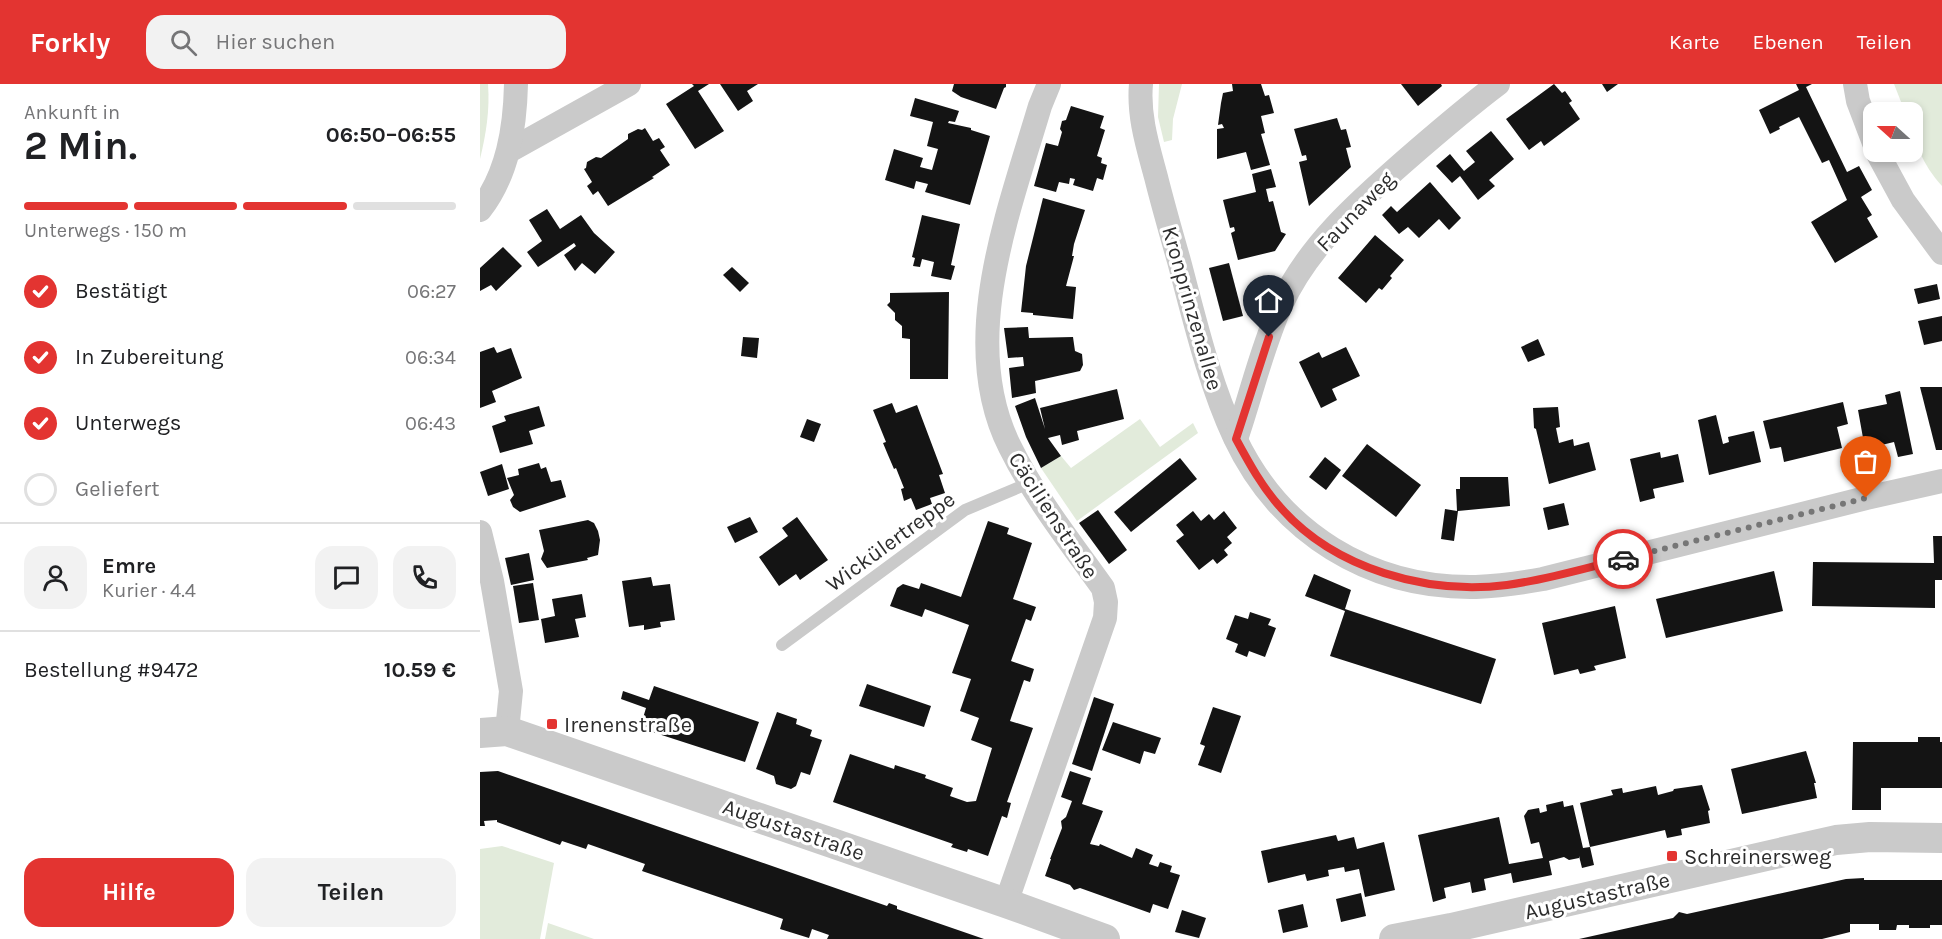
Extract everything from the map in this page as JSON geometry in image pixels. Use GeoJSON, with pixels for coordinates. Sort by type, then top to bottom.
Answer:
{"type":"FeatureCollection","features":[{"type":"Feature","properties":{"kind":"street"},"geometry":{"type":"LineString","coordinates":[[480,210],[489,198],[509,151],[515,113],[516,84]]}},
{"type":"Feature","properties":{"kind":"street"},"geometry":{"type":"LineString","coordinates":[[509,151],[629,84]]}},
{"type":"Feature","properties":{"kind":"street","name":"Cäcilienstraße"},"geometry":{"type":"LineString","coordinates":[[1006,903],[1105,618],[1103,588],[1029,483],[1009,446],[997,412],[989,370],[990,293],[997,254],[1048,84]]}},
{"type":"Feature","properties":{"kind":"street","name":"Kronprinzenallee"},"geometry":{"type":"LineString","coordinates":[[1141,84],[1139,100],[1145,138],[1201,346],[1236,439],[1260,482],[1281,508],[1308,533],[1332,549],[1384,573],[1408,579],[1455,586],[1506,585],[1543,579],[1878,495],[1942,482]]}},
{"type":"Feature","properties":{"kind":"street","name":"Faunaweg"},"geometry":{"type":"LineString","coordinates":[[1236,439],[1282,303],[1307,261],[1336,225],[1375,188],[1462,111],[1498,84]]}},
{"type":"Feature","properties":{"kind":"street"},"geometry":{"type":"LineString","coordinates":[[1855,84],[1863,116]]}},
{"type":"Feature","properties":{"kind":"street"},"geometry":{"type":"LineString","coordinates":[[1882,162],[1903,200],[1942,253]]}},
{"type":"Feature","properties":{"kind":"street"},"geometry":{"type":"LineString","coordinates":[[480,532],[492,581],[511,690],[494,732]]}},
{"type":"Feature","properties":{"kind":"street","name":"Augustastraße"},"geometry":{"type":"LineString","coordinates":[[494,732],[1006,903],[1105,939]]}},
{"type":"Feature","properties":{"kind":"street","name":"Augustastraße"},"geometry":{"type":"LineString","coordinates":[[1394,939],[1451,933],[1836,840],[1870,837],[1942,838]]}},
{"type":"Feature","properties":{"kind":"lane","name":"Wickülertreppe"},"geometry":{"type":"LineString","coordinates":[[782,645],[965,510],[1029,483]]}},
{"type":"Feature","properties":{"kind":"green space"},"geometry":{"type":"Polygon","coordinates":[[[480,84],[488,84],[488,103],[480,159],[480,84]]]}},
{"type":"Feature","properties":{"kind":"green space"},"geometry":{"type":"Polygon","coordinates":[[[1159,84],[1182,84],[1173,119],[1172,140],[1164,142],[1158,117],[1159,84]]]}},
{"type":"Feature","properties":{"kind":"green space"},"geometry":{"type":"Polygon","coordinates":[[[1894,84],[1942,84],[1942,186],[1923,159],[1923,102],[1901,102],[1894,84]]]}},
{"type":"Feature","properties":{"kind":"green space"},"geometry":{"type":"Polygon","coordinates":[[[1140,419],[1160,447],[1193,423],[1198,433],[1077,521],[1041,468],[1061,456],[1071,468],[1140,419]]]}},
{"type":"Feature","properties":{"kind":"green space"},"geometry":{"type":"Polygon","coordinates":[[[502,846],[554,863],[540,939],[480,939],[480,849],[502,846]]]}},
{"type":"Feature","properties":{"kind":"green space"},"geometry":{"type":"Polygon","coordinates":[[[548,923],[594,939],[545,939],[548,923]]]}},
{"type":"Feature","properties":{"kind":"building"},"geometry":{"type":"Polygon","coordinates":[[[692,84],[709,84],[698,91],[724,131],[695,149],[666,104],[694,86],[692,84]]]}},
{"type":"Feature","properties":{"kind":"building"},"geometry":{"type":"Polygon","coordinates":[[[720,84],[758,84],[747,91],[753,101],[738,111],[720,84]]]}},
{"type":"Feature","properties":{"kind":"building"},"geometry":{"type":"Polygon","coordinates":[[[954,84],[1006,84],[1006,87],[996,109],[961,97],[952,91],[954,84]]]}},
{"type":"Feature","properties":{"kind":"building"},"geometry":{"type":"Polygon","coordinates":[[[1232,84],[1261,84],[1265,96],[1269,95],[1274,113],[1261,116],[1265,133],[1261,134],[1270,165],[1251,170],[1246,152],[1217,159],[1217,129],[1224,128],[1222,124],[1218,125],[1223,93],[1233,91],[1232,84]]]}},
{"type":"Feature","properties":{"kind":"building"},"geometry":{"type":"Polygon","coordinates":[[[1401,84],[1441,84],[1442,86],[1418,106],[1401,84]]]}},
{"type":"Feature","properties":{"kind":"building"},"geometry":{"type":"Polygon","coordinates":[[[1554,84],[1562,93],[1565,91],[1572,101],[1569,103],[1580,119],[1544,146],[1541,141],[1529,150],[1506,119],[1554,84]]]}},
{"type":"Feature","properties":{"kind":"building"},"geometry":{"type":"Polygon","coordinates":[[[1602,84],[1618,84],[1607,92],[1602,84]]]}},
{"type":"Feature","properties":{"kind":"building"},"geometry":{"type":"Polygon","coordinates":[[[1796,84],[1812,84],[1806,87],[1847,172],[1859,166],[1872,190],[1861,197],[1872,215],[1867,218],[1878,237],[1835,263],[1811,222],[1847,200],[1829,160],[1822,163],[1799,117],[1770,134],[1759,110],[1799,90],[1796,84]]]}},
{"type":"Feature","properties":{"kind":"building"},"geometry":{"type":"Polygon","coordinates":[[[915,98],[959,111],[955,122],[949,121],[948,123],[971,128],[971,130],[990,136],[970,205],[925,192],[928,184],[916,181],[914,189],[885,180],[894,149],[923,158],[920,167],[932,170],[938,149],[927,146],[933,122],[910,116],[915,98]]]}},
{"type":"Feature","properties":{"kind":"building"},"geometry":{"type":"Polygon","coordinates":[[[1071,106],[1104,116],[1100,128],[1105,130],[1097,156],[1102,158],[1101,163],[1107,165],[1103,180],[1097,178],[1093,191],[1073,185],[1075,179],[1070,178],[1069,184],[1059,182],[1056,192],[1034,186],[1046,143],[1058,146],[1062,121],[1066,120],[1071,106]]]}},
{"type":"Feature","properties":{"kind":"building"},"geometry":{"type":"Polygon","coordinates":[[[1337,118],[1341,130],[1346,129],[1351,147],[1346,148],[1351,167],[1309,206],[1299,162],[1307,160],[1306,155],[1302,156],[1294,129],[1337,118]]]}},
{"type":"Feature","properties":{"kind":"building"},"geometry":{"type":"Polygon","coordinates":[[[645,128],[653,141],[659,138],[665,147],[660,150],[670,165],[652,177],[654,178],[608,206],[598,191],[593,195],[587,186],[592,182],[584,169],[587,162],[596,157],[601,158],[628,139],[628,134],[645,128]]]}},
{"type":"Feature","properties":{"kind":"building"},"geometry":{"type":"Polygon","coordinates":[[[1491,131],[1514,159],[1489,180],[1495,186],[1478,200],[1460,176],[1452,183],[1436,166],[1450,154],[1464,171],[1475,162],[1466,151],[1491,131]]]}},
{"type":"Feature","properties":{"kind":"building"},"geometry":{"type":"Polygon","coordinates":[[[1271,169],[1276,187],[1266,189],[1269,202],[1273,201],[1281,232],[1286,234],[1275,251],[1238,260],[1231,233],[1235,231],[1234,227],[1230,228],[1223,200],[1256,192],[1252,174],[1271,169]]]}},
{"type":"Feature","properties":{"kind":"building"},"geometry":{"type":"Polygon","coordinates":[[[1430,182],[1461,218],[1449,230],[1439,219],[1419,238],[1408,227],[1399,234],[1382,215],[1391,206],[1397,212],[1430,182]]]}},
{"type":"Feature","properties":{"kind":"building"},"geometry":{"type":"Polygon","coordinates":[[[1043,198],[1085,210],[1074,244],[1072,256],[1074,256],[1066,286],[1076,287],[1073,319],[1021,312],[1026,266],[1043,198]]]}},
{"type":"Feature","properties":{"kind":"building"},"geometry":{"type":"Polygon","coordinates":[[[547,209],[560,229],[581,215],[594,233],[615,252],[595,274],[582,263],[575,271],[564,255],[576,246],[574,243],[538,267],[527,252],[542,241],[529,220],[547,209]]]}},
{"type":"Feature","properties":{"kind":"building"},"geometry":{"type":"Polygon","coordinates":[[[922,215],[960,224],[951,265],[955,266],[951,280],[931,276],[934,262],[922,259],[920,267],[913,266],[915,258],[912,257],[922,215]]]}},
{"type":"Feature","properties":{"kind":"building"},"geometry":{"type":"Polygon","coordinates":[[[1375,235],[1404,260],[1390,276],[1392,278],[1382,290],[1379,288],[1366,303],[1338,278],[1375,235]]]}},
{"type":"Feature","properties":{"kind":"building"},"geometry":{"type":"Polygon","coordinates":[[[503,247],[522,266],[496,291],[491,285],[480,291],[480,268],[503,247]]]}},
{"type":"Feature","properties":{"kind":"building"},"geometry":{"type":"Polygon","coordinates":[[[1229,263],[1243,316],[1223,321],[1209,268],[1229,263]]]}},
{"type":"Feature","properties":{"kind":"building"},"geometry":{"type":"Polygon","coordinates":[[[732,267],[749,283],[740,292],[723,275],[732,267]]]}},
{"type":"Feature","properties":{"kind":"building"},"geometry":{"type":"Polygon","coordinates":[[[1937,284],[1940,299],[1918,304],[1914,289],[1937,284]]]}},
{"type":"Feature","properties":{"kind":"building"},"geometry":{"type":"Polygon","coordinates":[[[949,292],[948,379],[910,379],[910,339],[902,338],[902,326],[895,320],[895,313],[887,305],[890,302],[890,293],[949,292]]]}},
{"type":"Feature","properties":{"kind":"building"},"geometry":{"type":"Polygon","coordinates":[[[1942,316],[1942,341],[1924,345],[1918,321],[1942,316]]]}},
{"type":"Feature","properties":{"kind":"building"},"geometry":{"type":"Polygon","coordinates":[[[1028,327],[1029,338],[1073,337],[1075,351],[1082,354],[1083,365],[1080,371],[1035,381],[1036,393],[1012,398],[1009,368],[1024,366],[1023,357],[1008,358],[1004,328],[1028,327]]]}},
{"type":"Feature","properties":{"kind":"building"},"geometry":{"type":"Polygon","coordinates":[[[743,337],[759,338],[757,358],[741,356],[743,337]]]}},
{"type":"Feature","properties":{"kind":"building"},"geometry":{"type":"Polygon","coordinates":[[[1538,339],[1545,355],[1528,362],[1521,347],[1538,339]]]}},
{"type":"Feature","properties":{"kind":"building"},"geometry":{"type":"Polygon","coordinates":[[[494,347],[497,353],[511,348],[522,378],[492,391],[496,402],[480,408],[480,352],[494,347]]]}},
{"type":"Feature","properties":{"kind":"building"},"geometry":{"type":"Polygon","coordinates":[[[1346,347],[1360,376],[1332,389],[1337,400],[1321,408],[1299,362],[1319,352],[1322,358],[1346,347]]]}},
{"type":"Feature","properties":{"kind":"building"},"geometry":{"type":"Polygon","coordinates":[[[1920,387],[1942,387],[1942,450],[1936,450],[1920,387]]]}},
{"type":"Feature","properties":{"kind":"building"},"geometry":{"type":"Polygon","coordinates":[[[1117,389],[1124,419],[1077,431],[1079,440],[1062,445],[1060,435],[1048,438],[1061,456],[1041,468],[1026,437],[1015,406],[1035,398],[1045,429],[1040,408],[1117,389]]]}},
{"type":"Feature","properties":{"kind":"building"},"geometry":{"type":"Polygon","coordinates":[[[1900,391],[1913,454],[1898,457],[1894,442],[1865,449],[1858,410],[1887,404],[1885,395],[1900,391]]]}},
{"type":"Feature","properties":{"kind":"building"},"geometry":{"type":"Polygon","coordinates":[[[1843,402],[1848,424],[1837,427],[1842,448],[1784,462],[1781,447],[1770,449],[1763,421],[1843,402]]]}},
{"type":"Feature","properties":{"kind":"building"},"geometry":{"type":"Polygon","coordinates":[[[892,403],[896,413],[917,405],[943,474],[939,475],[945,493],[930,498],[932,504],[916,510],[911,498],[904,501],[901,489],[904,488],[883,443],[886,442],[873,410],[892,403]]]}},
{"type":"Feature","properties":{"kind":"building"},"geometry":{"type":"Polygon","coordinates":[[[539,406],[545,426],[529,431],[533,444],[500,453],[492,426],[506,421],[504,416],[539,406]]]}},
{"type":"Feature","properties":{"kind":"building"},"geometry":{"type":"Polygon","coordinates":[[[1558,407],[1560,427],[1556,428],[1559,443],[1573,439],[1574,446],[1589,442],[1596,470],[1549,484],[1534,428],[1533,408],[1558,407]]]}},
{"type":"Feature","properties":{"kind":"building"},"geometry":{"type":"Polygon","coordinates":[[[1716,415],[1723,444],[1729,442],[1728,437],[1754,431],[1761,462],[1709,475],[1698,420],[1716,415]]]}},
{"type":"Feature","properties":{"kind":"building"},"geometry":{"type":"Polygon","coordinates":[[[807,419],[821,424],[814,442],[800,437],[807,419]]]}},
{"type":"Feature","properties":{"kind":"building"},"geometry":{"type":"Polygon","coordinates":[[[1367,444],[1421,485],[1396,517],[1342,476],[1367,444]]]}},
{"type":"Feature","properties":{"kind":"building"},"geometry":{"type":"Polygon","coordinates":[[[1660,452],[1661,458],[1678,454],[1684,482],[1653,489],[1655,498],[1640,502],[1630,459],[1660,452]]]}},
{"type":"Feature","properties":{"kind":"building"},"geometry":{"type":"Polygon","coordinates":[[[1325,457],[1341,470],[1326,490],[1309,477],[1325,457]]]}},
{"type":"Feature","properties":{"kind":"building"},"geometry":{"type":"Polygon","coordinates":[[[1180,458],[1197,479],[1131,532],[1114,512],[1180,458]]]}},
{"type":"Feature","properties":{"kind":"building"},"geometry":{"type":"Polygon","coordinates":[[[539,463],[541,469],[546,467],[551,482],[561,480],[566,497],[520,512],[513,507],[510,500],[514,495],[507,478],[519,475],[518,469],[539,463]]]}},
{"type":"Feature","properties":{"kind":"building"},"geometry":{"type":"Polygon","coordinates":[[[502,464],[509,489],[488,496],[480,472],[502,464]]]}},
{"type":"Feature","properties":{"kind":"building"},"geometry":{"type":"Polygon","coordinates":[[[1460,477],[1508,477],[1510,506],[1458,511],[1454,541],[1441,539],[1445,509],[1457,511],[1456,489],[1460,489],[1460,477]]]}},
{"type":"Feature","properties":{"kind":"building"},"geometry":{"type":"Polygon","coordinates":[[[1564,503],[1569,525],[1548,530],[1543,508],[1564,503]]]}},
{"type":"Feature","properties":{"kind":"building"},"geometry":{"type":"Polygon","coordinates":[[[1098,510],[1127,550],[1109,564],[1079,523],[1098,510]]]}},
{"type":"Feature","properties":{"kind":"building"},"geometry":{"type":"Polygon","coordinates":[[[1193,511],[1201,521],[1209,514],[1214,520],[1224,511],[1237,528],[1227,537],[1232,543],[1224,550],[1228,555],[1217,564],[1213,559],[1199,570],[1176,541],[1184,535],[1176,525],[1193,511]]]}},
{"type":"Feature","properties":{"kind":"building"},"geometry":{"type":"Polygon","coordinates":[[[750,517],[758,532],[735,543],[727,527],[750,517]]]}},
{"type":"Feature","properties":{"kind":"building"},"geometry":{"type":"Polygon","coordinates":[[[797,517],[828,560],[800,580],[796,574],[779,586],[759,557],[788,536],[782,528],[797,517]]]}},
{"type":"Feature","properties":{"kind":"building"},"geometry":{"type":"Polygon","coordinates":[[[588,520],[594,523],[598,531],[600,540],[598,555],[587,558],[588,560],[547,568],[541,559],[544,551],[539,530],[588,520]]]}},
{"type":"Feature","properties":{"kind":"building"},"geometry":{"type":"Polygon","coordinates":[[[988,521],[1009,528],[1007,534],[1032,543],[1013,599],[1036,607],[1031,621],[1026,619],[1011,661],[1034,669],[1030,682],[1024,680],[1010,721],[1033,728],[1007,802],[1011,803],[1007,818],[1002,816],[988,856],[968,849],[967,852],[951,847],[953,844],[833,802],[850,754],[894,769],[895,765],[926,775],[925,778],[953,788],[950,796],[967,802],[976,801],[992,748],[971,740],[979,718],[960,711],[971,679],[952,673],[969,625],[925,609],[922,617],[890,606],[897,588],[903,584],[919,589],[921,583],[961,597],[988,521]]]}},
{"type":"Feature","properties":{"kind":"building"},"geometry":{"type":"Polygon","coordinates":[[[1933,536],[1942,536],[1942,580],[1935,580],[1935,608],[1812,606],[1813,562],[1934,563],[1933,536]]]}},
{"type":"Feature","properties":{"kind":"building"},"geometry":{"type":"Polygon","coordinates":[[[529,553],[534,580],[511,585],[505,558],[529,553]]]}},
{"type":"Feature","properties":{"kind":"building"},"geometry":{"type":"Polygon","coordinates":[[[1774,571],[1783,611],[1666,638],[1656,599],[1774,571]]]}},
{"type":"Feature","properties":{"kind":"building"},"geometry":{"type":"Polygon","coordinates":[[[1314,574],[1351,590],[1345,609],[1496,659],[1481,704],[1330,656],[1345,611],[1305,596],[1314,574]]]}},
{"type":"Feature","properties":{"kind":"building"},"geometry":{"type":"Polygon","coordinates":[[[651,577],[653,586],[670,584],[675,620],[660,622],[661,627],[644,630],[644,625],[629,627],[622,581],[651,577]]]}},
{"type":"Feature","properties":{"kind":"building"},"geometry":{"type":"Polygon","coordinates":[[[533,583],[539,620],[519,623],[513,586],[533,583]]]}},
{"type":"Feature","properties":{"kind":"building"},"geometry":{"type":"Polygon","coordinates":[[[582,594],[586,617],[575,619],[579,637],[545,643],[541,619],[555,616],[552,599],[582,594]]]}},
{"type":"Feature","properties":{"kind":"building"},"geometry":{"type":"Polygon","coordinates":[[[1615,606],[1626,658],[1594,666],[1596,670],[1580,674],[1578,669],[1554,675],[1542,623],[1615,606]]]}},
{"type":"Feature","properties":{"kind":"building"},"geometry":{"type":"Polygon","coordinates":[[[1250,612],[1271,619],[1268,625],[1276,628],[1265,657],[1249,651],[1247,657],[1235,652],[1238,644],[1226,639],[1235,615],[1248,619],[1250,612]]]}},
{"type":"Feature","properties":{"kind":"building"},"geometry":{"type":"Polygon","coordinates":[[[867,684],[931,706],[924,727],[859,706],[867,684]]]}},
{"type":"Feature","properties":{"kind":"building"},"geometry":{"type":"Polygon","coordinates":[[[654,686],[759,722],[745,762],[640,728],[646,708],[621,699],[623,691],[649,700],[654,686]]]}},
{"type":"Feature","properties":{"kind":"building"},"geometry":{"type":"Polygon","coordinates":[[[1094,697],[1114,704],[1092,771],[1072,764],[1094,697]]]}},
{"type":"Feature","properties":{"kind":"building"},"geometry":{"type":"Polygon","coordinates":[[[1213,707],[1241,716],[1221,773],[1198,765],[1205,746],[1200,744],[1213,707]]]}},
{"type":"Feature","properties":{"kind":"building"},"geometry":{"type":"Polygon","coordinates":[[[777,712],[797,719],[796,724],[812,730],[810,736],[822,740],[810,775],[801,772],[796,786],[791,789],[776,784],[774,776],[756,769],[777,712]]]}},
{"type":"Feature","properties":{"kind":"building"},"geometry":{"type":"Polygon","coordinates":[[[1113,722],[1161,738],[1155,754],[1144,751],[1140,764],[1102,750],[1113,722]]]}},
{"type":"Feature","properties":{"kind":"building"},"geometry":{"type":"Polygon","coordinates":[[[1918,737],[1940,737],[1940,742],[1942,742],[1942,788],[1881,788],[1881,810],[1852,810],[1853,742],[1918,742],[1918,737]]]}},
{"type":"Feature","properties":{"kind":"building"},"geometry":{"type":"Polygon","coordinates":[[[1806,751],[1816,783],[1814,783],[1817,798],[1742,814],[1731,769],[1806,751]]]}},
{"type":"Feature","properties":{"kind":"building"},"geometry":{"type":"Polygon","coordinates":[[[498,771],[887,906],[889,903],[897,906],[897,909],[984,939],[827,939],[829,935],[812,929],[809,938],[780,929],[783,919],[642,871],[645,864],[588,844],[586,849],[562,841],[560,845],[497,822],[497,820],[484,821],[485,826],[480,826],[480,772],[498,771]]]}},
{"type":"Feature","properties":{"kind":"building"},"geometry":{"type":"Polygon","coordinates":[[[1070,771],[1091,778],[1082,804],[1103,811],[1090,844],[1099,846],[1100,844],[1132,858],[1136,848],[1153,855],[1149,864],[1158,867],[1160,862],[1172,866],[1170,872],[1180,875],[1168,909],[1153,904],[1150,913],[1080,888],[1074,890],[1070,885],[1045,876],[1062,828],[1061,821],[1066,817],[1072,801],[1061,797],[1070,771]]]}},
{"type":"Feature","properties":{"kind":"building"},"geometry":{"type":"Polygon","coordinates":[[[1702,785],[1710,810],[1708,811],[1710,823],[1681,829],[1682,835],[1667,838],[1665,830],[1590,847],[1580,803],[1613,795],[1611,790],[1622,788],[1623,793],[1656,786],[1658,795],[1674,789],[1702,785]]]}},
{"type":"Feature","properties":{"kind":"building"},"geometry":{"type":"Polygon","coordinates":[[[1563,801],[1564,807],[1573,805],[1583,848],[1590,847],[1594,865],[1582,868],[1579,856],[1579,858],[1569,860],[1564,857],[1549,861],[1552,875],[1513,883],[1511,873],[1484,879],[1486,890],[1472,893],[1470,882],[1444,888],[1446,898],[1433,902],[1418,835],[1499,817],[1509,864],[1543,858],[1539,842],[1531,844],[1524,816],[1528,810],[1539,808],[1540,813],[1547,811],[1546,805],[1563,801]]]}},
{"type":"Feature","properties":{"kind":"building"},"geometry":{"type":"Polygon","coordinates":[[[1336,835],[1338,841],[1354,837],[1357,849],[1384,842],[1395,890],[1365,897],[1359,869],[1345,872],[1344,867],[1328,870],[1329,876],[1307,881],[1305,874],[1268,883],[1261,851],[1336,835]]]}},
{"type":"Feature","properties":{"kind":"building"},"geometry":{"type":"Polygon","coordinates":[[[1864,878],[1864,880],[1942,880],[1942,925],[1930,925],[1930,928],[1909,928],[1909,925],[1897,925],[1896,930],[1879,930],[1879,924],[1850,924],[1850,932],[1822,939],[1579,939],[1673,918],[1679,912],[1687,914],[1846,879],[1864,878]]]}},
{"type":"Feature","properties":{"kind":"building"},"geometry":{"type":"Polygon","coordinates":[[[1361,893],[1366,916],[1341,922],[1336,899],[1361,893]]]}},
{"type":"Feature","properties":{"kind":"building"},"geometry":{"type":"Polygon","coordinates":[[[1303,904],[1308,927],[1283,933],[1278,910],[1303,904]]]}},
{"type":"Feature","properties":{"kind":"building"},"geometry":{"type":"Polygon","coordinates":[[[1182,910],[1206,918],[1199,938],[1175,932],[1182,910]]]}},
{"type":"Feature","properties":{"kind":"way so far"},"geometry":{"type":"LineString","coordinates":[[1623,559],[1866,498]]}},
{"type":"Feature","properties":{"kind":"place","name":"Irenenstraße"},"geometry":{"type":"Point","coordinates":[552,724]}},
{"type":"Feature","properties":{"kind":"place","name":"Schreinersweg"},"geometry":{"type":"Point","coordinates":[1672,856]}},
{"type":"Feature","properties":{"kind":"route"},"geometry":{"type":"LineString","coordinates":[[1269,337],[1236,439],[1260,482],[1281,508],[1308,533],[1332,549],[1384,573],[1436,584],[1475,587],[1543,579],[1623,559]]}}]}
